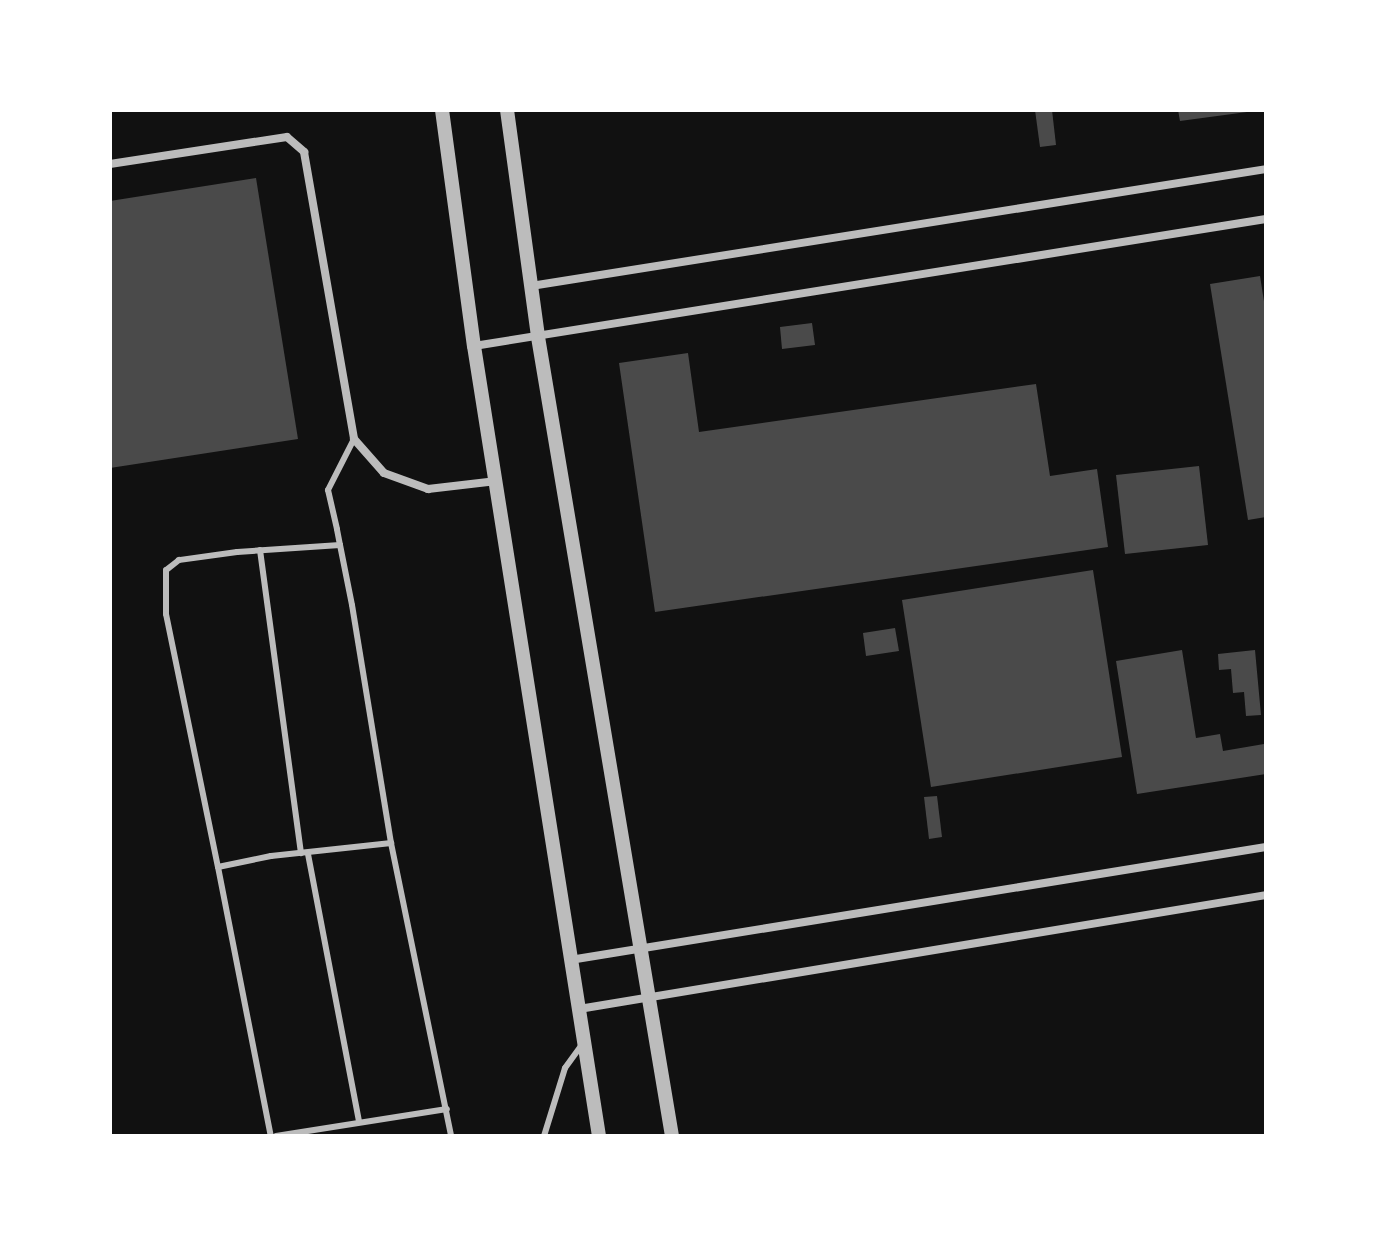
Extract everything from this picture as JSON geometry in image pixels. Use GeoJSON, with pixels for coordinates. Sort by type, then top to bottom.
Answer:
{"type":"FeatureCollection","features":[{"type":"Feature","properties":{"kind":"street"},"geometry":{"type":"LineString","coordinates":[[442,110],[474,346],[499,481],[599,1136]]}},
{"type":"Feature","properties":{"kind":"street"},"geometry":{"type":"LineString","coordinates":[[507,110],[538,337],[652,998],[672,1136]]}},
{"type":"Feature","properties":{"kind":"street"},"geometry":{"type":"LineString","coordinates":[[110,164],[287,137],[304,152],[354,439],[384,473],[428,489],[499,481]]}},
{"type":"Feature","properties":{"kind":"street"},"geometry":{"type":"LineString","coordinates":[[531,286],[1266,169]]}},
{"type":"Feature","properties":{"kind":"street"},"geometry":{"type":"LineString","coordinates":[[474,346],[1266,219]]}},
{"type":"Feature","properties":{"kind":"street"},"geometry":{"type":"LineString","coordinates":[[570,960],[1266,847]]}},
{"type":"Feature","properties":{"kind":"street"},"geometry":{"type":"LineString","coordinates":[[578,1010],[1266,895]]}},
{"type":"Feature","properties":{"kind":"lane"},"geometry":{"type":"LineString","coordinates":[[354,439],[328,490],[391,843],[451,1136]]}},
{"type":"Feature","properties":{"kind":"lane"},"geometry":{"type":"LineString","coordinates":[[340,545],[260,550],[179,560],[166,570],[163,584],[195,773],[218,867],[274,1136],[447,1109]]}},
{"type":"Feature","properties":{"kind":"lane"},"geometry":{"type":"LineString","coordinates":[[260,550],[304,854],[359,1122]]}},
{"type":"Feature","properties":{"kind":"lane"},"geometry":{"type":"LineString","coordinates":[[218,867],[391,843]]}},
{"type":"Feature","properties":{"kind":"lane"},"geometry":{"type":"LineString","coordinates":[[544,1136],[565,1068],[584,1043]]}},
{"type":"Feature","properties":{"kind":"building"},"geometry":{"type":"Polygon","coordinates":[[[1035,110],[1052,110],[1056,145],[1040,147],[1035,110]]]}},
{"type":"Feature","properties":{"kind":"building"},"geometry":{"type":"Polygon","coordinates":[[[1178,110],[1247,110],[1247,112],[1180,121],[1178,110]]]}},
{"type":"Feature","properties":{"kind":"building"},"geometry":{"type":"Polygon","coordinates":[[[256,178],[298,439],[110,468],[110,201],[256,178]]]}},
{"type":"Feature","properties":{"kind":"building"},"geometry":{"type":"Polygon","coordinates":[[[1260,276],[1266,314],[1266,517],[1248,520],[1210,284],[1260,276]]]}},
{"type":"Feature","properties":{"kind":"building"},"geometry":{"type":"Polygon","coordinates":[[[812,323],[815,345],[782,349],[780,327],[812,323]]]}},
{"type":"Feature","properties":{"kind":"building"},"geometry":{"type":"Polygon","coordinates":[[[688,353],[699,432],[1036,384],[1050,476],[1097,469],[1108,547],[655,612],[619,363],[688,353]]]}},
{"type":"Feature","properties":{"kind":"building"},"geometry":{"type":"Polygon","coordinates":[[[1199,466],[1208,545],[1125,554],[1116,475],[1199,466]]]}},
{"type":"Feature","properties":{"kind":"building"},"geometry":{"type":"Polygon","coordinates":[[[1093,570],[1122,757],[931,787],[902,600],[1093,570]]]}},
{"type":"Feature","properties":{"kind":"building"},"geometry":{"type":"Polygon","coordinates":[[[895,628],[899,651],[866,656],[863,633],[895,628]]]}},
{"type":"Feature","properties":{"kind":"building"},"geometry":{"type":"Polygon","coordinates":[[[1182,650],[1196,738],[1220,734],[1223,751],[1264,744],[1266,774],[1137,794],[1116,661],[1182,650]]]}},
{"type":"Feature","properties":{"kind":"building"},"geometry":{"type":"Polygon","coordinates":[[[1255,650],[1261,715],[1246,716],[1244,692],[1233,693],[1231,669],[1219,670],[1218,654],[1255,650]]]}},
{"type":"Feature","properties":{"kind":"building"},"geometry":{"type":"Polygon","coordinates":[[[937,796],[942,837],[929,839],[924,797],[937,796]]]}}]}
